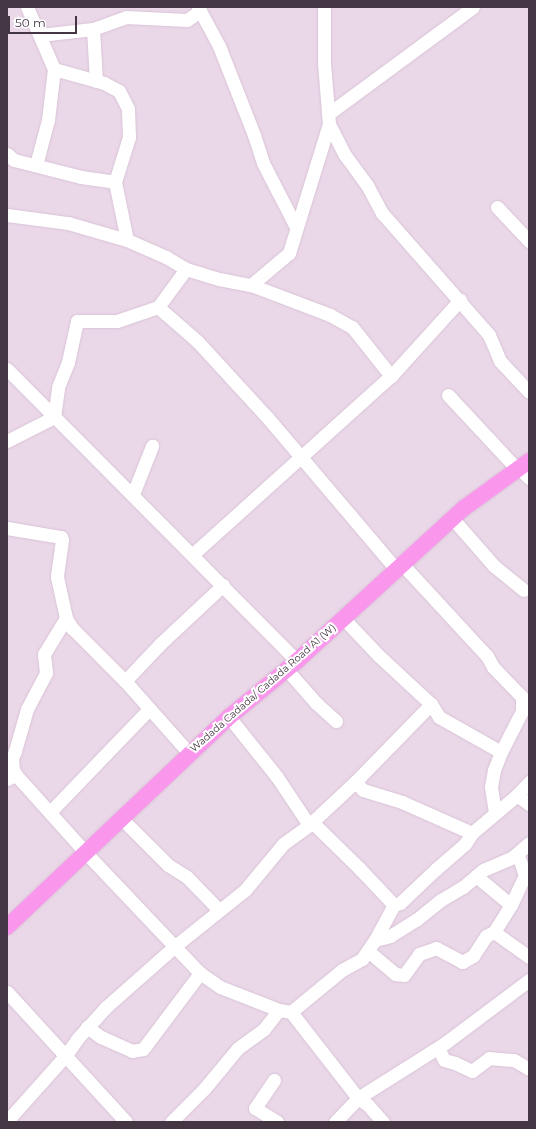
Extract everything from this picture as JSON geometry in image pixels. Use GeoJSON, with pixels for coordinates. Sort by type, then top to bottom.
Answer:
{"type":"FeatureCollection","features":[{"type":"Feature","properties":{"kind":"main road","name":"Wadada Cadada/ Cadada Road A1 (W)"},"geometry":{"type":"LineString","coordinates":[[7,927],[229,716],[292,665],[452,518],[524,470]]}},
{"type":"Feature","properties":{"kind":"street"},"geometry":{"type":"LineString","coordinates":[[27,7],[54,68],[48,120],[36,165]]}},
{"type":"Feature","properties":{"kind":"street"},"geometry":{"type":"LineString","coordinates":[[324,7],[324,63],[329,119],[345,155],[366,185],[382,213],[460,300],[489,335],[500,361],[529,392]]}},
{"type":"Feature","properties":{"kind":"street"},"geometry":{"type":"LineString","coordinates":[[251,285],[289,254],[329,119],[473,7]]}},
{"type":"Feature","properties":{"kind":"street"},"geometry":{"type":"LineString","coordinates":[[40,35],[93,29],[126,17],[187,20],[199,9],[219,46],[254,135],[263,164],[296,227]]}},
{"type":"Feature","properties":{"kind":"street"},"geometry":{"type":"LineString","coordinates":[[93,29],[96,81]]}},
{"type":"Feature","properties":{"kind":"street"},"geometry":{"type":"LineString","coordinates":[[54,68],[96,81],[119,91],[128,109],[129,137],[115,182],[127,240]]}},
{"type":"Feature","properties":{"kind":"street"},"geometry":{"type":"LineString","coordinates":[[7,154],[14,160],[80,177],[115,182]]}},
{"type":"Feature","properties":{"kind":"street"},"geometry":{"type":"LineString","coordinates":[[497,207],[529,241]]}},
{"type":"Feature","properties":{"kind":"street"},"geometry":{"type":"LineString","coordinates":[[7,215],[68,223],[127,240],[166,257],[186,269],[219,279],[251,285],[330,315],[352,327],[391,376]]}},
{"type":"Feature","properties":{"kind":"street"},"geometry":{"type":"LineString","coordinates":[[54,417],[58,387],[68,362],[77,321],[117,321],[158,307],[186,269]]}},
{"type":"Feature","properties":{"kind":"street"},"geometry":{"type":"LineString","coordinates":[[193,554],[391,376],[460,300]]}},
{"type":"Feature","properties":{"kind":"street"},"geometry":{"type":"LineString","coordinates":[[158,307],[197,341],[267,417],[301,458],[399,567],[487,656],[493,667],[520,693],[526,713],[501,752],[494,770],[491,788],[495,813]]}},
{"type":"Feature","properties":{"kind":"street"},"geometry":{"type":"LineString","coordinates":[[7,369],[223,585],[292,665],[316,703],[336,720]]}},
{"type":"Feature","properties":{"kind":"street"},"geometry":{"type":"LineString","coordinates":[[448,395],[524,470]]}},
{"type":"Feature","properties":{"kind":"street"},"geometry":{"type":"LineString","coordinates":[[7,441],[54,417]]}},
{"type":"Feature","properties":{"kind":"street"},"geometry":{"type":"LineString","coordinates":[[133,494],[152,446]]}},
{"type":"Feature","properties":{"kind":"street"},"geometry":{"type":"LineString","coordinates":[[452,518],[494,566],[524,590]]}},
{"type":"Feature","properties":{"kind":"street"},"geometry":{"type":"LineString","coordinates":[[7,528],[58,535],[61,537],[62,540],[57,577],[66,618],[72,628],[125,682],[189,753]]}},
{"type":"Feature","properties":{"kind":"street"},"geometry":{"type":"LineString","coordinates":[[125,682],[161,643],[223,585]]}},
{"type":"Feature","properties":{"kind":"street"},"geometry":{"type":"LineString","coordinates":[[66,618],[44,654],[46,673],[27,709],[12,758],[12,777],[50,812],[85,852],[200,973],[220,987],[285,1011],[358,1098],[368,1105],[383,1122]]}},
{"type":"Feature","properties":{"kind":"street"},"geometry":{"type":"LineString","coordinates":[[343,618],[378,655],[431,704],[439,718],[501,752]]}},
{"type":"Feature","properties":{"kind":"street"},"geometry":{"type":"LineString","coordinates":[[7,1121],[66,1055],[87,1027],[106,1007],[175,946],[245,890],[283,844],[311,824],[355,782],[431,704]]}},
{"type":"Feature","properties":{"kind":"street"},"geometry":{"type":"LineString","coordinates":[[50,812],[149,709]]}},
{"type":"Feature","properties":{"kind":"street"},"geometry":{"type":"LineString","coordinates":[[229,716],[277,777],[311,824],[359,868],[394,905]]}},
{"type":"Feature","properties":{"kind":"street"},"geometry":{"type":"LineString","coordinates":[[355,782],[363,790],[402,802],[472,833]]}},
{"type":"Feature","properties":{"kind":"street"},"geometry":{"type":"LineString","coordinates":[[171,1122],[204,1089],[238,1048],[285,1011],[342,970],[362,959],[375,940],[394,905],[400,903],[465,844],[472,833],[517,795],[529,782]]}},
{"type":"Feature","properties":{"kind":"street"},"geometry":{"type":"LineString","coordinates":[[517,795],[529,804]]}},
{"type":"Feature","properties":{"kind":"street"},"geometry":{"type":"LineString","coordinates":[[120,818],[168,865],[187,878],[219,910]]}},
{"type":"Feature","properties":{"kind":"street"},"geometry":{"type":"LineString","coordinates":[[375,940],[390,936],[416,920],[442,900],[463,887],[482,870],[517,853],[529,843]]}},
{"type":"Feature","properties":{"kind":"street"},"geometry":{"type":"LineString","coordinates":[[368,951],[395,974],[404,975],[419,954],[436,948],[462,962],[473,956],[486,936],[494,932],[512,905],[525,875],[517,853]]}},
{"type":"Feature","properties":{"kind":"street"},"geometry":{"type":"LineString","coordinates":[[476,876],[512,905]]}},
{"type":"Feature","properties":{"kind":"street"},"geometry":{"type":"LineString","coordinates":[[494,932],[529,957]]}},
{"type":"Feature","properties":{"kind":"street"},"geometry":{"type":"LineString","coordinates":[[87,1027],[101,1037],[132,1051],[143,1049],[200,973]]}},
{"type":"Feature","properties":{"kind":"street"},"geometry":{"type":"LineString","coordinates":[[335,1122],[358,1098],[438,1048],[529,980]]}},
{"type":"Feature","properties":{"kind":"street"},"geometry":{"type":"LineString","coordinates":[[7,992],[126,1122]]}},
{"type":"Feature","properties":{"kind":"street"},"geometry":{"type":"LineString","coordinates":[[438,1048],[444,1060],[455,1063],[472,1071],[489,1058],[514,1060],[529,1069]]}},
{"type":"Feature","properties":{"kind":"street"},"geometry":{"type":"LineString","coordinates":[[274,1080],[255,1108],[277,1122]]}},
{"type":"Feature","properties":{"kind":"shaded area"},"geometry":{"type":"Polygon","coordinates":[[[7,7],[529,7],[529,1122],[7,1122],[7,7]]]}}]}
